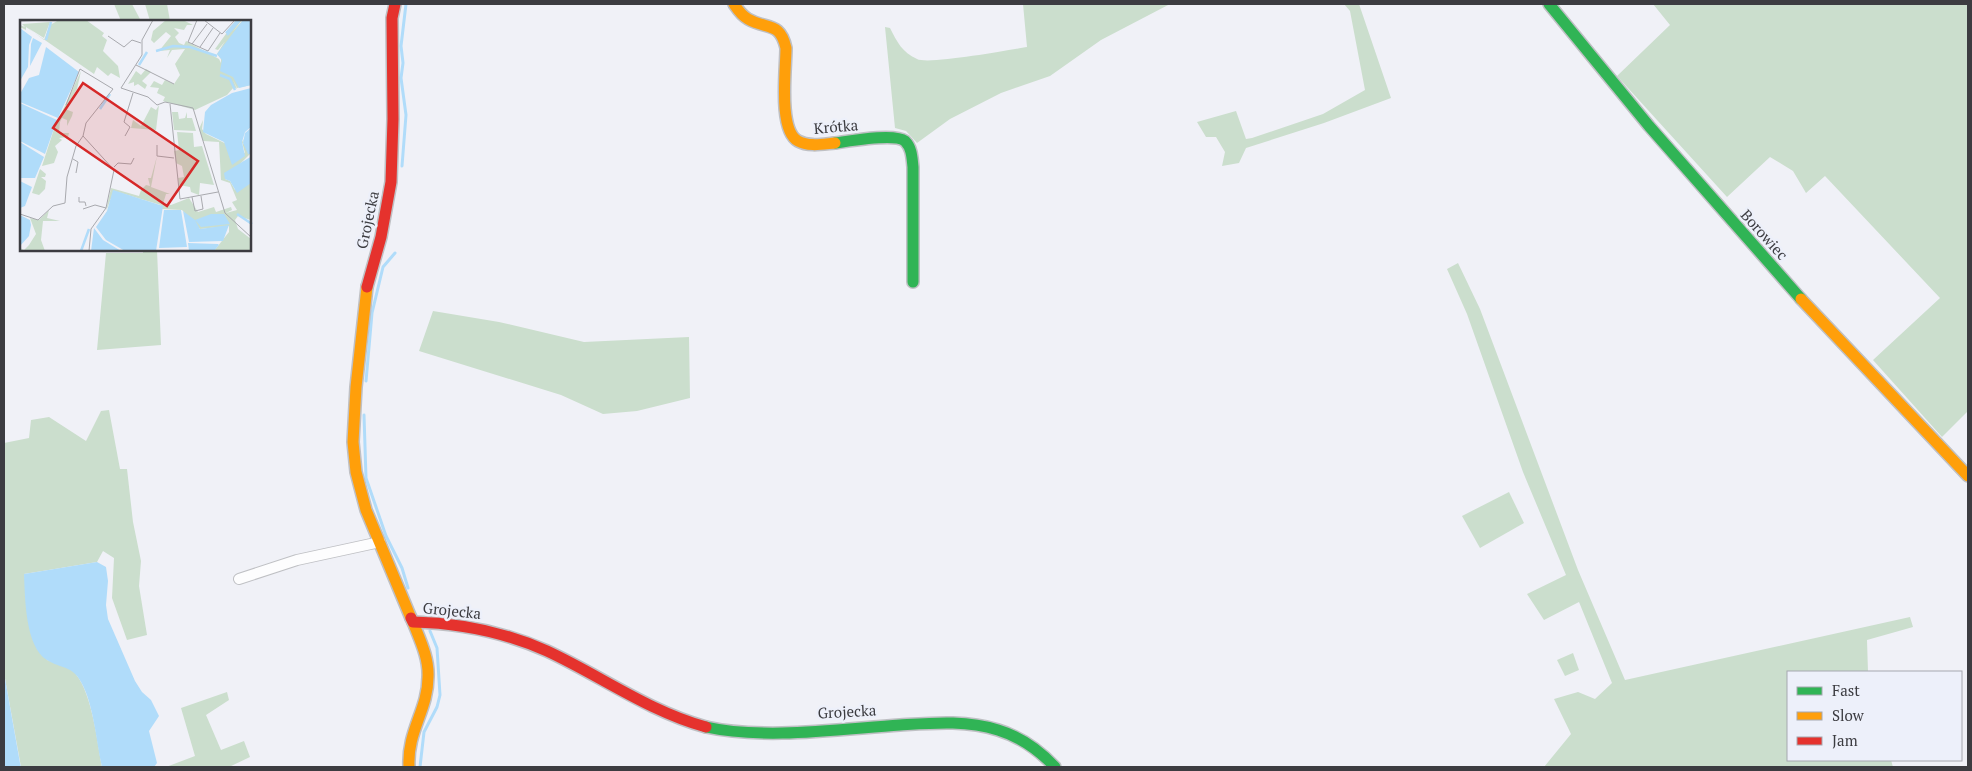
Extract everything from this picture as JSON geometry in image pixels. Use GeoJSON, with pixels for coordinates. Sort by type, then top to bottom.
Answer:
{"type":"FeatureCollection","features":[{"type":"Feature","properties":{"kind":"street","name":"Grojecka"},"geometry":{"type":"LineString","coordinates":[[395,4],[392,18],[393,118],[391,182],[381,237],[366,292],[353,432],[354,463],[366,510],[413,622],[443,622],[469,626],[519,640],[565,660],[658,711],[706,726],[732,731],[763,732],[941,722],[977,724],[1019,738],[1039,751],[1055,767]]}},
{"type":"Feature","properties":{"kind":"street","name":"Krótka"},"geometry":{"type":"LineString","coordinates":[[734,4],[747,19],[757,24],[774,27],[784,38],[786,48],[785,119],[789,131],[796,140],[810,145],[896,136],[903,139],[909,145],[912,152],[913,167],[913,282]]}},
{"type":"Feature","properties":{"kind":"street","name":"Borowiec"},"geometry":{"type":"LineString","coordinates":[[1549,4],[1607,78],[1670,153],[1842,343],[1968,476]]}},
{"type":"Feature","properties":{"kind":"street"},"geometry":{"type":"LineString","coordinates":[[239,579],[297,560],[380,542]]}},
{"type":"Feature","properties":{"kind":"street"},"geometry":{"type":"LineString","coordinates":[[409,767],[409,741],[425,702],[429,680],[427,661],[413,622]]}},
{"type":"Feature","properties":{"kind":"green space"},"geometry":{"type":"Polygon","coordinates":[[[114,4],[132,4],[140,20],[121,20],[114,4]]]}},
{"type":"Feature","properties":{"kind":"green space"},"geometry":{"type":"Polygon","coordinates":[[[145,4],[167,4],[170,20],[150,20],[145,4]]]}},
{"type":"Feature","properties":{"kind":"green space"},"geometry":{"type":"Polygon","coordinates":[[[1023,4],[1170,4],[1101,40],[1050,76],[1001,93],[950,119],[917,143],[906,131],[895,128],[885,27],[890,28],[904,50],[917,59],[936,60],[1004,51],[1027,47],[1023,4]]]}},
{"type":"Feature","properties":{"kind":"green space"},"geometry":{"type":"Polygon","coordinates":[[[1344,4],[1359,4],[1391,98],[1324,123],[1246,148],[1239,163],[1222,166],[1225,152],[1216,137],[1206,137],[1197,122],[1236,111],[1246,139],[1252,138],[1323,114],[1365,90],[1350,11],[1344,4]]]}},
{"type":"Feature","properties":{"kind":"green space"},"geometry":{"type":"Polygon","coordinates":[[[1653,4],[1968,4],[1968,411],[1942,437],[1873,360],[1940,298],[1825,176],[1806,193],[1793,171],[1770,157],[1727,197],[1617,76],[1670,25],[1653,4]]]}},
{"type":"Feature","properties":{"kind":"green space"},"geometry":{"type":"Polygon","coordinates":[[[143,251],[157,251],[161,345],[97,350],[106,253],[143,253],[143,251]]]}},
{"type":"Feature","properties":{"kind":"green space"},"geometry":{"type":"Polygon","coordinates":[[[1458,263],[1480,309],[1578,570],[1625,680],[1910,617],[1913,627],[1867,640],[1868,671],[1787,671],[1787,761],[1891,761],[1893,767],[1544,767],[1571,734],[1554,699],[1578,692],[1595,699],[1612,683],[1579,602],[1544,620],[1527,594],[1566,575],[1523,472],[1467,314],[1447,269],[1458,263]]]}},
{"type":"Feature","properties":{"kind":"green space"},"geometry":{"type":"Polygon","coordinates":[[[433,311],[499,322],[584,342],[689,337],[690,398],[637,411],[603,414],[561,395],[419,351],[433,311]]]}},
{"type":"Feature","properties":{"kind":"green space"},"geometry":{"type":"Polygon","coordinates":[[[109,410],[120,469],[127,469],[133,522],[141,561],[139,586],[147,635],[127,640],[112,598],[114,558],[103,551],[97,562],[24,574],[47,660],[72,670],[79,678],[84,689],[93,716],[102,767],[21,767],[4,673],[4,443],[29,438],[31,420],[49,417],[86,441],[101,411],[109,410]]]}},
{"type":"Feature","properties":{"kind":"green space"},"geometry":{"type":"Polygon","coordinates":[[[1509,492],[1524,523],[1480,548],[1462,516],[1509,492]]]}},
{"type":"Feature","properties":{"kind":"green space"},"geometry":{"type":"Polygon","coordinates":[[[1573,653],[1579,670],[1565,676],[1557,660],[1573,653]]]}},
{"type":"Feature","properties":{"kind":"green space"},"geometry":{"type":"Polygon","coordinates":[[[227,692],[229,700],[206,715],[221,750],[244,741],[250,757],[229,767],[166,767],[195,756],[181,708],[227,692]]]}},
{"type":"Feature","properties":{"kind":"water"},"geometry":{"type":"Polygon","coordinates":[[[97,562],[106,567],[108,619],[135,681],[142,692],[151,700],[159,716],[149,731],[157,763],[154,767],[102,767],[92,712],[81,682],[70,670],[52,663],[40,654],[30,633],[24,574],[97,562]]]}},
{"type":"Feature","properties":{"kind":"water"},"geometry":{"type":"Polygon","coordinates":[[[4,673],[20,763],[21,767],[4,767],[4,673]]]}},
{"type":"Feature","properties":{"kind":"waterway"},"geometry":{"type":"LineString","coordinates":[[402,166],[406,115],[401,78],[403,63],[401,46],[406,4]]}},
{"type":"Feature","properties":{"kind":"waterway"},"geometry":{"type":"LineString","coordinates":[[366,381],[372,313],[383,267],[395,253]]}},
{"type":"Feature","properties":{"kind":"waterway"},"geometry":{"type":"LineString","coordinates":[[364,415],[366,478],[386,536],[402,568],[408,588]]}},
{"type":"Feature","properties":{"kind":"waterway"},"geometry":{"type":"LineString","coordinates":[[420,767],[424,732],[437,707],[440,695],[437,648],[430,631]]}},
{"type":"Feature","properties":{"kind":"traffic: fast"},"geometry":{"type":"LineString","coordinates":[[1549,4],[1649,126],[1801,299]]}},
{"type":"Feature","properties":{"kind":"traffic: fast"},"geometry":{"type":"LineString","coordinates":[[835,143],[872,138],[892,138],[905,141],[909,147],[913,167],[913,282]]}},
{"type":"Feature","properties":{"kind":"traffic: fast"},"geometry":{"type":"LineString","coordinates":[[706,727],[729,731],[777,733],[949,723],[974,725],[998,730],[1022,740],[1043,755],[1055,767]]}},
{"type":"Feature","properties":{"kind":"traffic: slow"},"geometry":{"type":"LineString","coordinates":[[734,4],[746,17],[776,30],[783,39],[786,48],[785,112],[792,135],[798,141],[807,144],[835,143]]}},
{"type":"Feature","properties":{"kind":"traffic: slow"},"geometry":{"type":"LineString","coordinates":[[367,287],[356,387],[353,442],[356,472],[366,510],[411,618]]}},
{"type":"Feature","properties":{"kind":"traffic: slow"},"geometry":{"type":"LineString","coordinates":[[1801,299],[1968,476]]}},
{"type":"Feature","properties":{"kind":"traffic: slow"},"geometry":{"type":"LineString","coordinates":[[409,767],[411,742],[425,700],[428,677],[426,656],[413,622]]}},
{"type":"Feature","properties":{"kind":"traffic: jam"},"geometry":{"type":"LineString","coordinates":[[367,287],[381,237],[391,182],[393,119],[392,18],[395,4]]}},
{"type":"Feature","properties":{"kind":"traffic: jam"},"geometry":{"type":"LineString","coordinates":[[411,618],[413,622],[448,624],[482,630],[531,644],[567,661],[644,703],[706,727]]}}]}
